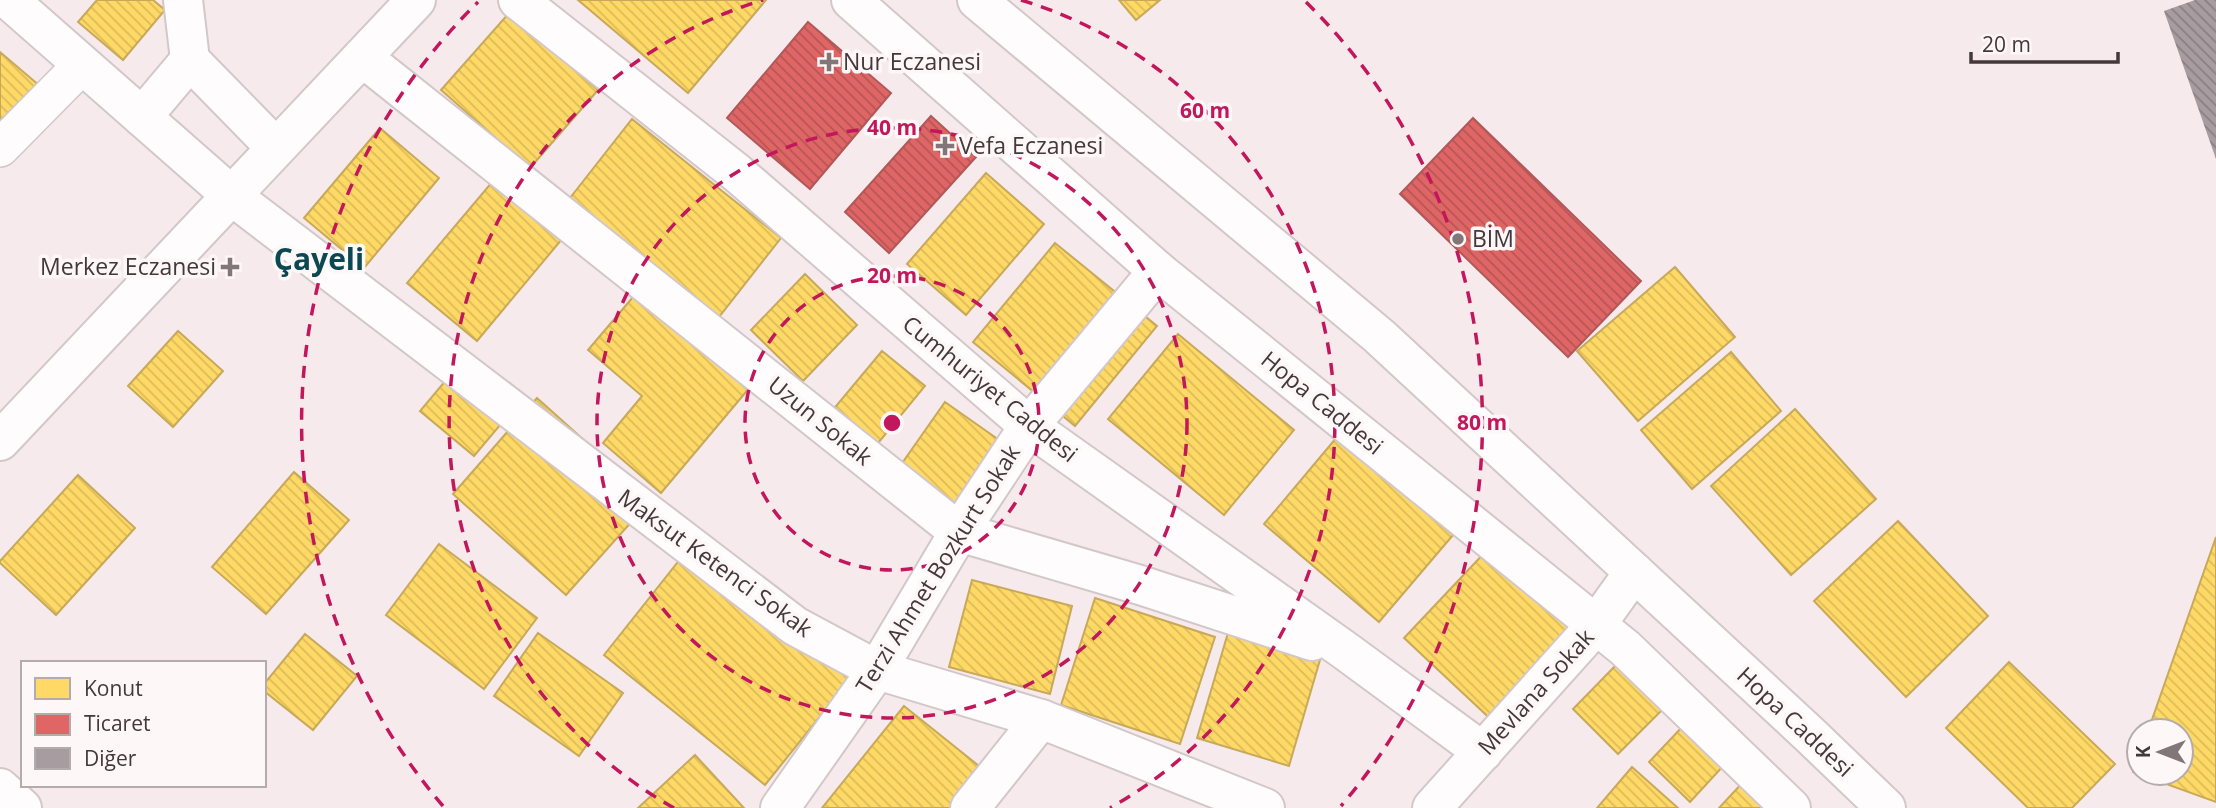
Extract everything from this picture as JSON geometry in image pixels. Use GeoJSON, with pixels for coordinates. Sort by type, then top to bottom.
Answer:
{"type":"FeatureCollection","features":[{"type":"Feature","properties":{"kind":"street","name":"Maksut Ketenci Sokak"},"geometry":{"type":"LineString","coordinates":[[9,0],[232,196],[795,626],[877,670],[1041,719],[1265,808]]}},
{"type":"Feature","properties":{"kind":"street"},"geometry":{"type":"LineString","coordinates":[[183,0],[190,60],[276,148]]}},
{"type":"Feature","properties":{"kind":"street"},"geometry":{"type":"LineString","coordinates":[[0,442],[416,0]]}},
{"type":"Feature","properties":{"kind":"street","name":"Cumhuriyet Caddesi"},"geometry":{"type":"LineString","coordinates":[[518,0],[737,173],[1029,426],[1347,652],[1482,752]]}},
{"type":"Feature","properties":{"kind":"street","name":"Hopa Caddesi"},"geometry":{"type":"LineString","coordinates":[[852,0],[1158,271],[1625,648],[1791,808]]}},
{"type":"Feature","properties":{"kind":"street","name":"Hopa Caddesi"},"geometry":{"type":"LineString","coordinates":[[977,0],[1378,336],[1885,808]]}},
{"type":"Feature","properties":{"kind":"street","name":"Uzun Sokak"},"geometry":{"type":"LineString","coordinates":[[362,57],[959,532],[1140,585],[1347,652]]}},
{"type":"Feature","properties":{"kind":"street"},"geometry":{"type":"LineString","coordinates":[[142,117],[190,60]]}},
{"type":"Feature","properties":{"kind":"street"},"geometry":{"type":"LineString","coordinates":[[0,148],[82,65]]}},
{"type":"Feature","properties":{"kind":"street","name":"Terzi Ahmet Bozkurt Sokak"},"geometry":{"type":"LineString","coordinates":[[780,808],[877,670],[959,532],[1029,426],[1158,271]]}},
{"type":"Feature","properties":{"kind":"street","name":"Mevlana Sokak"},"geometry":{"type":"LineString","coordinates":[[1432,808],[1596,625],[1634,572]]}},
{"type":"Feature","properties":{"kind":"street"},"geometry":{"type":"LineString","coordinates":[[981,804],[1041,719]]}},
{"type":"Feature","properties":{"kind":"street"},"geometry":{"type":"LineString","coordinates":[[0,788],[22,808]]}},
{"type":"Feature","properties":{"kind":"building: Konut"},"geometry":{"type":"Polygon","coordinates":[[[97,0],[153,0],[165,10],[123,60],[78,22],[97,0]]]}},
{"type":"Feature","properties":{"kind":"building: Konut"},"geometry":{"type":"Polygon","coordinates":[[[578,0],[766,0],[688,93],[578,0]]]}},
{"type":"Feature","properties":{"kind":"building: Konut"},"geometry":{"type":"Polygon","coordinates":[[[1119,0],[1160,0],[1136,20],[1119,0]]]}},
{"type":"Feature","properties":{"kind":"building: Konut"},"geometry":{"type":"Polygon","coordinates":[[[510,12],[598,90],[530,168],[441,90],[510,12]]]}},
{"type":"Feature","properties":{"kind":"building: Konut"},"geometry":{"type":"Polygon","coordinates":[[[0,52],[40,86],[0,132],[0,52]]]}},
{"type":"Feature","properties":{"kind":"building: Konut"},"geometry":{"type":"Polygon","coordinates":[[[632,119],[781,238],[719,317],[570,198],[632,119]]]}},
{"type":"Feature","properties":{"kind":"building: Konut"},"geometry":{"type":"Polygon","coordinates":[[[380,128],[439,178],[364,268],[304,218],[380,128]]]}},
{"type":"Feature","properties":{"kind":"building: Konut"},"geometry":{"type":"Polygon","coordinates":[[[986,173],[1044,224],[966,315],[907,264],[986,173]]]}},
{"type":"Feature","properties":{"kind":"building: Konut"},"geometry":{"type":"Polygon","coordinates":[[[493,181],[562,239],[477,341],[407,283],[493,181]]]}},
{"type":"Feature","properties":{"kind":"building: Konut"},"geometry":{"type":"Polygon","coordinates":[[[1055,243],[1157,326],[1075,426],[973,342],[1055,243]]]}},
{"type":"Feature","properties":{"kind":"building: Konut"},"geometry":{"type":"Polygon","coordinates":[[[1675,267],[1735,337],[1638,421],[1577,351],[1675,267]]]}},
{"type":"Feature","properties":{"kind":"building: Konut"},"geometry":{"type":"Polygon","coordinates":[[[805,274],[857,325],[803,381],[751,330],[805,274]]]}},
{"type":"Feature","properties":{"kind":"building: Konut"},"geometry":{"type":"Polygon","coordinates":[[[639,290],[751,386],[661,493],[603,443],[642,396],[588,350],[639,290]]]}},
{"type":"Feature","properties":{"kind":"building: Konut"},"geometry":{"type":"Polygon","coordinates":[[[178,331],[223,371],[173,427],[128,386],[178,331]]]}},
{"type":"Feature","properties":{"kind":"building: Konut"},"geometry":{"type":"Polygon","coordinates":[[[1178,334],[1294,430],[1224,515],[1108,419],[1178,334]]]}},
{"type":"Feature","properties":{"kind":"building: Konut"},"geometry":{"type":"Polygon","coordinates":[[[882,351],[925,386],[874,448],[831,412],[882,351]]]}},
{"type":"Feature","properties":{"kind":"building: Konut"},"geometry":{"type":"Polygon","coordinates":[[[1731,352],[1781,411],[1692,489],[1641,430],[1731,352]]]}},
{"type":"Feature","properties":{"kind":"building: Konut"},"geometry":{"type":"Polygon","coordinates":[[[457,367],[511,412],[474,456],[420,411],[457,367]]]}},
{"type":"Feature","properties":{"kind":"building: Konut"},"geometry":{"type":"Polygon","coordinates":[[[537,398],[651,500],[566,595],[453,494],[537,398]]]}},
{"type":"Feature","properties":{"kind":"building: Konut"},"geometry":{"type":"Polygon","coordinates":[[[945,402],[1009,447],[962,515],[898,469],[945,402]]]}},
{"type":"Feature","properties":{"kind":"building: Konut"},"geometry":{"type":"Polygon","coordinates":[[[1795,409],[1876,499],[1791,575],[1711,486],[1795,409]]]}},
{"type":"Feature","properties":{"kind":"building: Konut"},"geometry":{"type":"Polygon","coordinates":[[[1337,437],[1453,535],[1379,622],[1264,524],[1337,437]]]}},
{"type":"Feature","properties":{"kind":"building: Konut"},"geometry":{"type":"Polygon","coordinates":[[[294,472],[349,520],[266,614],[212,567],[294,472]]]}},
{"type":"Feature","properties":{"kind":"building: Konut"},"geometry":{"type":"Polygon","coordinates":[[[78,475],[135,528],[56,615],[0,561],[78,475]]]}},
{"type":"Feature","properties":{"kind":"building: Konut"},"geometry":{"type":"Polygon","coordinates":[[[1898,521],[1988,616],[1906,697],[1814,601],[1898,521]]]}},
{"type":"Feature","properties":{"kind":"building: Konut"},"geometry":{"type":"Polygon","coordinates":[[[2216,537],[2216,802],[2174,787],[2195,787],[2195,717],[2153,717],[2216,537]]]}},
{"type":"Feature","properties":{"kind":"building: Konut"},"geometry":{"type":"Polygon","coordinates":[[[439,544],[537,618],[484,689],[386,615],[439,544]]]}},
{"type":"Feature","properties":{"kind":"building: Konut"},"geometry":{"type":"Polygon","coordinates":[[[689,548],[850,679],[765,785],[604,655],[689,548]]]}},
{"type":"Feature","properties":{"kind":"building: Konut"},"geometry":{"type":"Polygon","coordinates":[[[1489,548],[1598,652],[1514,741],[1404,638],[1489,548]]]}},
{"type":"Feature","properties":{"kind":"building: Konut"},"geometry":{"type":"Polygon","coordinates":[[[972,580],[1072,606],[1050,694],[949,667],[972,580]]]}},
{"type":"Feature","properties":{"kind":"building: Konut"},"geometry":{"type":"Polygon","coordinates":[[[1095,598],[1215,637],[1180,744],[1061,705],[1095,598]]]}},
{"type":"Feature","properties":{"kind":"building: Konut"},"geometry":{"type":"Polygon","coordinates":[[[1230,626],[1322,653],[1289,766],[1197,738],[1230,626]]]}},
{"type":"Feature","properties":{"kind":"building: Konut"},"geometry":{"type":"Polygon","coordinates":[[[538,633],[623,693],[579,756],[494,696],[538,633]]]}},
{"type":"Feature","properties":{"kind":"building: Konut"},"geometry":{"type":"Polygon","coordinates":[[[305,634],[357,676],[313,730],[266,693],[266,682],[305,634]]]}},
{"type":"Feature","properties":{"kind":"building: Konut"},"geometry":{"type":"Polygon","coordinates":[[[1620,661],[1666,706],[1618,754],[1573,709],[1620,661]]]}},
{"type":"Feature","properties":{"kind":"building: Konut"},"geometry":{"type":"Polygon","coordinates":[[[2009,662],[2115,764],[2072,808],[2028,808],[1946,728],[2009,662]]]}},
{"type":"Feature","properties":{"kind":"building: Konut"},"geometry":{"type":"Polygon","coordinates":[[[904,706],[994,778],[970,808],[822,808],[904,706]]]}},
{"type":"Feature","properties":{"kind":"building: Konut"},"geometry":{"type":"Polygon","coordinates":[[[1684,725],[1725,764],[1690,802],[1649,762],[1684,725]]]}},
{"type":"Feature","properties":{"kind":"building: Konut"},"geometry":{"type":"Polygon","coordinates":[[[695,755],[744,808],[638,808],[695,755]]]}},
{"type":"Feature","properties":{"kind":"building: Konut"},"geometry":{"type":"Polygon","coordinates":[[[1632,767],[1678,808],[1597,808],[1632,767]]]}},
{"type":"Feature","properties":{"kind":"building: Konut"},"geometry":{"type":"Polygon","coordinates":[[[1745,780],[1774,808],[1719,808],[1745,780]]]}},
{"type":"Feature","properties":{"kind":"building: Ticaret"},"geometry":{"type":"Polygon","coordinates":[[[808,22],[891,93],[810,189],[727,118],[808,22]]]}},
{"type":"Feature","properties":{"kind":"building: Ticaret"},"geometry":{"type":"Polygon","coordinates":[[[931,116],[976,157],[889,253],[845,212],[931,116]]]}},
{"type":"Feature","properties":{"kind":"building: Ticaret"},"geometry":{"type":"Polygon","coordinates":[[[1473,118],[1641,281],[1568,357],[1400,194],[1473,118]]]}},
{"type":"Feature","properties":{"kind":"building: Diğer"},"geometry":{"type":"Polygon","coordinates":[[[2195,0],[2216,0],[2216,159],[2164,11],[2195,0]]]}},
{"type":"Feature","properties":{"kind":"place","name":"Nur Eczanesi"},"geometry":{"type":"Point","coordinates":[829,62]}},
{"type":"Feature","properties":{"kind":"place","name":"Vefa Eczanesi"},"geometry":{"type":"Point","coordinates":[945,146]}},
{"type":"Feature","properties":{"kind":"place","name":"BİM"},"geometry":{"type":"Point","coordinates":[1458,239]}},
{"type":"Feature","properties":{"kind":"place","name":"Merkez Eczanesi"},"geometry":{"type":"Point","coordinates":[230,267]}},
{"type":"Feature","properties":{"kind":"district","name":"Çayeli"},"geometry":{"type":"Point","coordinates":[319,260]}}]}
